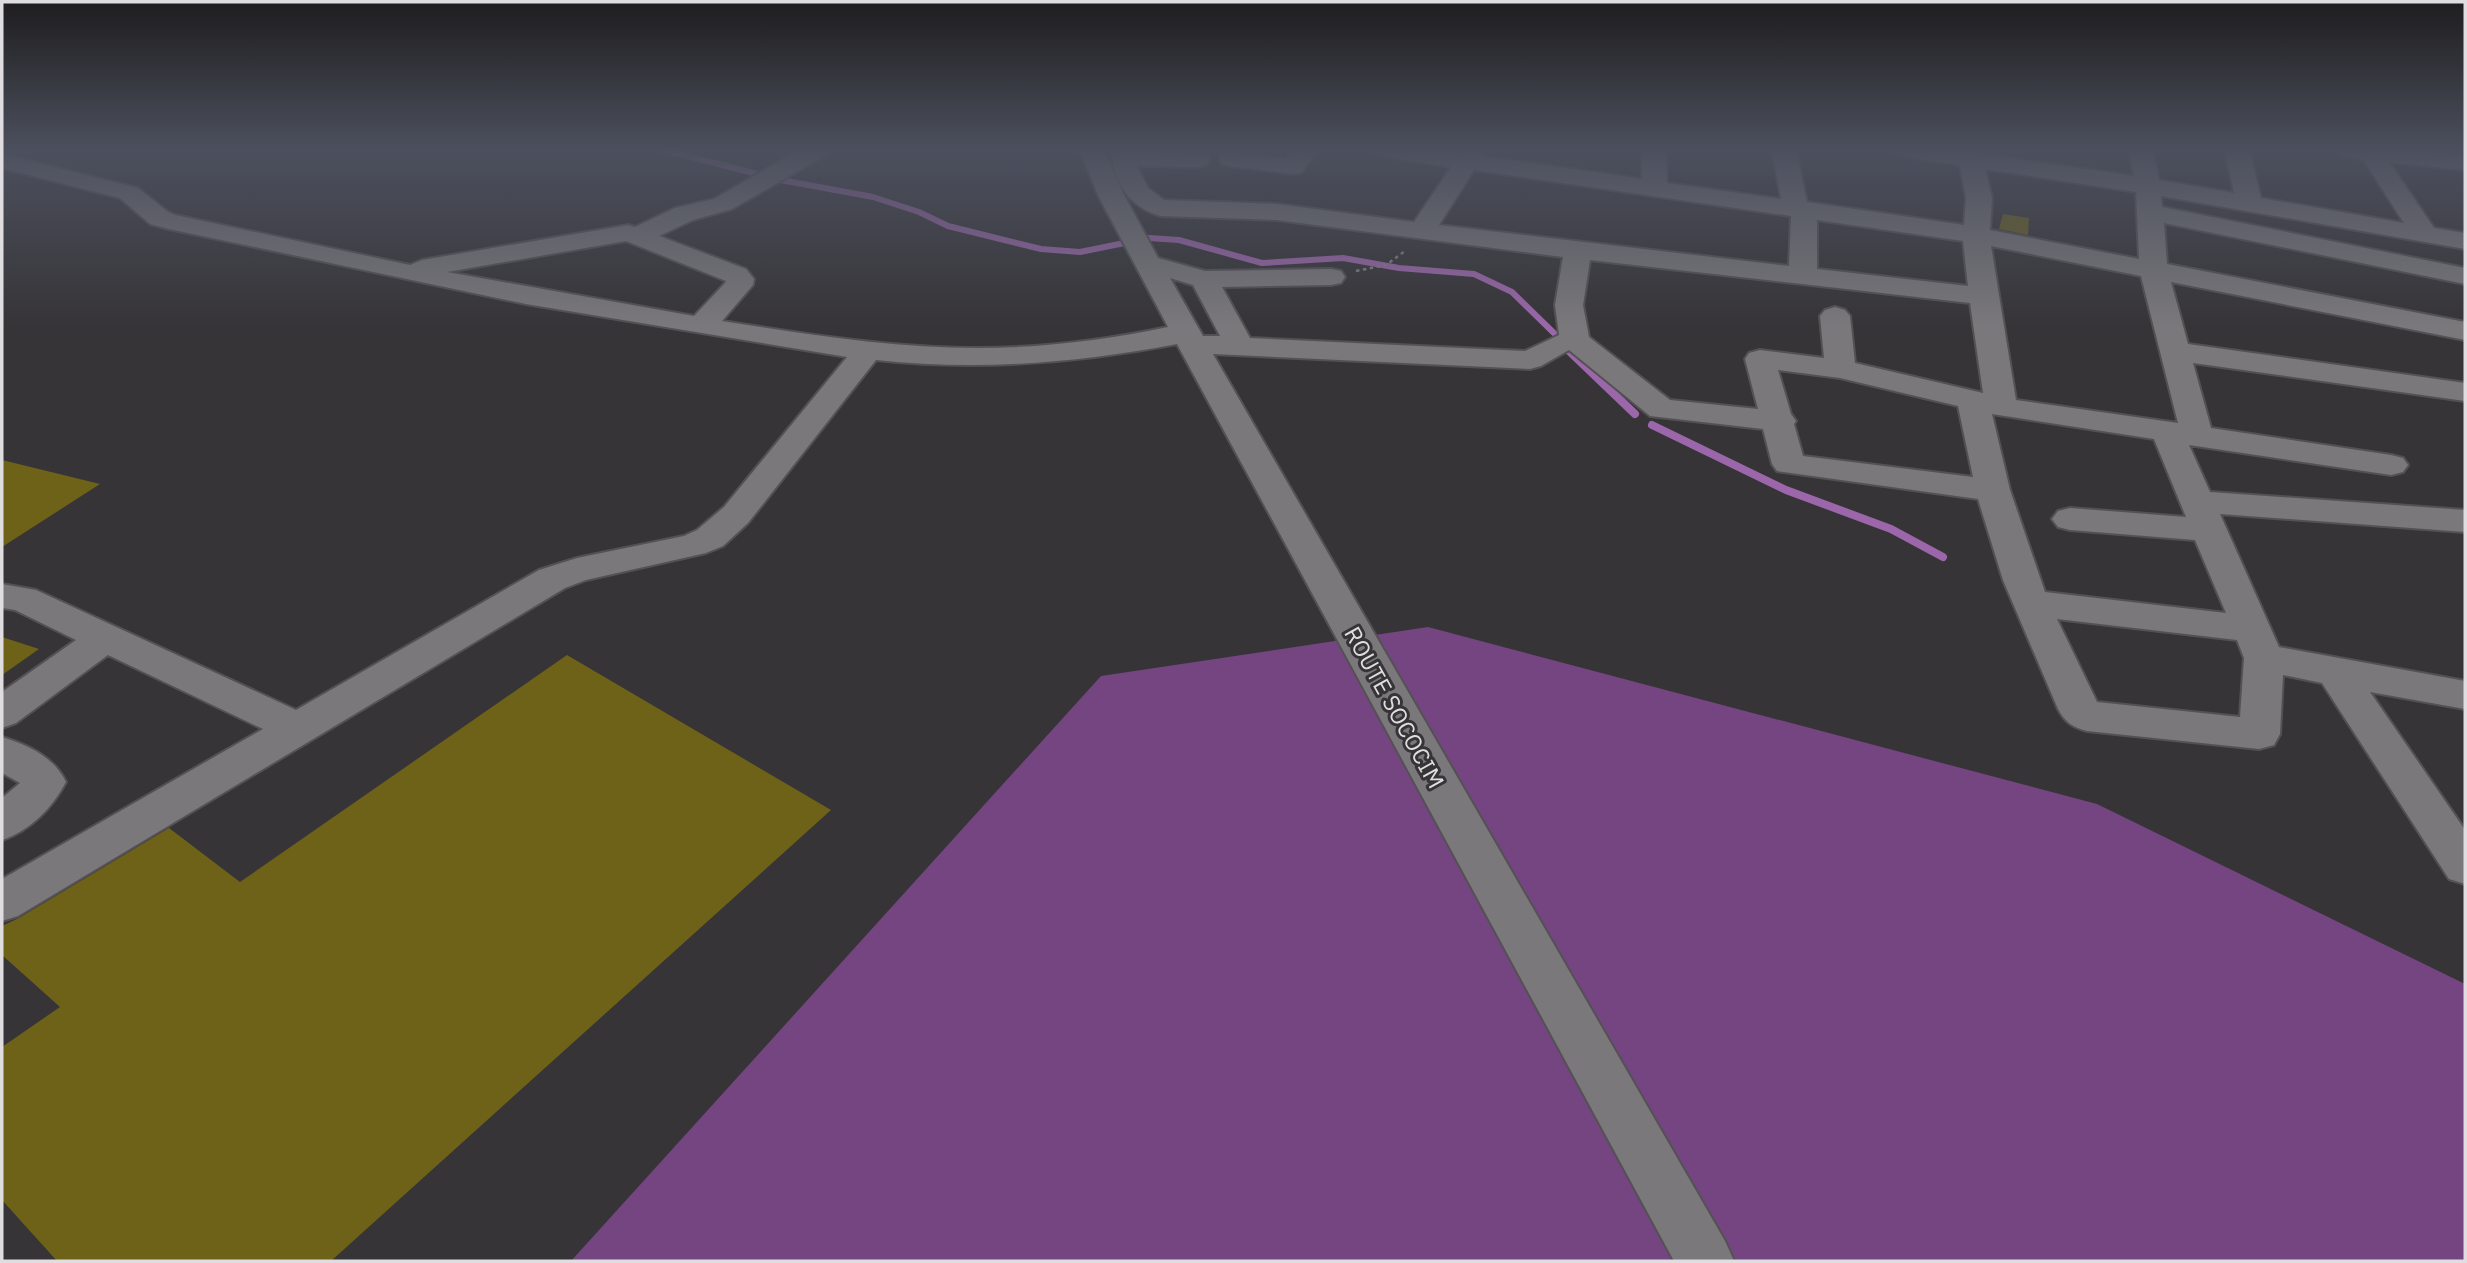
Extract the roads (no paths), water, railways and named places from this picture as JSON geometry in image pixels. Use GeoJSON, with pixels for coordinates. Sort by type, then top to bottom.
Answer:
{"type":"FeatureCollection","features":[{"type":"Feature","properties":{"kind":"street"},"geometry":{"type":"LineString","coordinates":[[150,209],[159,218],[169,221],[398,272],[701,326],[869,350],[963,356],[1031,355],[1189,338],[1240,346],[1530,360],[1559,344],[1575,340]]}},
{"type":"Feature","properties":{"kind":"street"},"geometry":{"type":"LineString","coordinates":[[684,214],[689,209]]}},
{"type":"Feature","properties":{"kind":"street"},"geometry":{"type":"LineString","coordinates":[[639,235],[684,214],[704,209]]}},
{"type":"Feature","properties":{"kind":"street","name":"ROUTE SOCOCIM"},"geometry":{"type":"LineString","coordinates":[[1118,209],[1705,1261]]}},
{"type":"Feature","properties":{"kind":"street"},"geometry":{"type":"LineString","coordinates":[[1185,209],[1277,212],[1803,278],[1983,296]]}},
{"type":"Feature","properties":{"kind":"street"},"geometry":{"type":"LineString","coordinates":[[1423,229],[1436,209]]}},
{"type":"Feature","properties":{"kind":"street"},"geometry":{"type":"LineString","coordinates":[[1799,209],[1803,278]]}},
{"type":"Feature","properties":{"kind":"street"},"geometry":{"type":"LineString","coordinates":[[1805,209],[1976,235],[2465,331]]}},
{"type":"Feature","properties":{"kind":"street"},"geometry":{"type":"LineString","coordinates":[[1978,209],[1976,235],[1983,296],[1993,490],[2021,580],[2078,709],[2087,716],[2259,734],[2258,644],[2203,516],[2182,434],[2173,351],[2154,271],[2150,209]]}},
{"type":"Feature","properties":{"kind":"street"},"geometry":{"type":"LineString","coordinates":[[2190,209],[2465,276]]}},
{"type":"Feature","properties":{"kind":"street"},"geometry":{"type":"LineString","coordinates":[[2283,209],[2465,241]]}},
{"type":"Feature","properties":{"kind":"street"},"geometry":{"type":"LineString","coordinates":[[2407,209],[2425,234]]}},
{"type":"Feature","properties":{"kind":"street"},"geometry":{"type":"LineString","coordinates":[[398,272],[617,233],[639,235],[740,279],[739,285],[701,326]]}},
{"type":"Feature","properties":{"kind":"street"},"geometry":{"type":"LineString","coordinates":[[1139,248],[1204,279],[1331,277]]}},
{"type":"Feature","properties":{"kind":"street"},"geometry":{"type":"LineString","coordinates":[[1578,251],[1569,305],[1575,340],[1661,409],[1780,421]]}},
{"type":"Feature","properties":{"kind":"street"},"geometry":{"type":"LineString","coordinates":[[1204,279],[1240,346]]}},
{"type":"Feature","properties":{"kind":"street"},"geometry":{"type":"LineString","coordinates":[[1835,316],[1840,369]]}},
{"type":"Feature","properties":{"kind":"street"},"geometry":{"type":"LineString","coordinates":[[2,902],[552,579],[577,570],[693,545],[710,538],[736,515],[869,350]]}},
{"type":"Feature","properties":{"kind":"street"},"geometry":{"type":"LineString","coordinates":[[2173,351],[2465,392]]}},
{"type":"Feature","properties":{"kind":"street"},"geometry":{"type":"LineString","coordinates":[[1993,490],[1789,464],[1780,421],[1761,358],[1840,369],[1987,404],[2391,465]]}},
{"type":"Feature","properties":{"kind":"street"},"geometry":{"type":"LineString","coordinates":[[2070,519],[2203,516],[2465,521]]}},
{"type":"Feature","properties":{"kind":"street"},"geometry":{"type":"LineString","coordinates":[[2,596],[23,600],[106,637],[298,728]]}},
{"type":"Feature","properties":{"kind":"street"},"geometry":{"type":"LineString","coordinates":[[2032,603],[2258,644],[2335,671],[2465,695]]}},
{"type":"Feature","properties":{"kind":"street"},"geometry":{"type":"LineString","coordinates":[[2,713],[106,637]]}},
{"type":"Feature","properties":{"kind":"street"},"geometry":{"type":"LineString","coordinates":[[2335,671],[2465,866]]}},
{"type":"Feature","properties":{"kind":"street"},"geometry":{"type":"LineString","coordinates":[[2,753],[41,775],[44,782],[38,792],[2,823]]}},
{"type":"Feature","properties":{"kind":"waterway"},"geometry":{"type":"LineString","coordinates":[[910,209],[948,226],[1041,249],[1080,252],[1149,238],[1179,240],[1262,263],[1343,258],[1399,268],[1474,274],[1512,292],[1559,338]]}},
{"type":"Feature","properties":{"kind":"waterway"},"geometry":{"type":"LineString","coordinates":[[1565,347],[1635,414]]}},
{"type":"Feature","properties":{"kind":"waterway"},"geometry":{"type":"LineString","coordinates":[[1652,425],[1786,490],[1891,529],[1943,557]]}}]}
